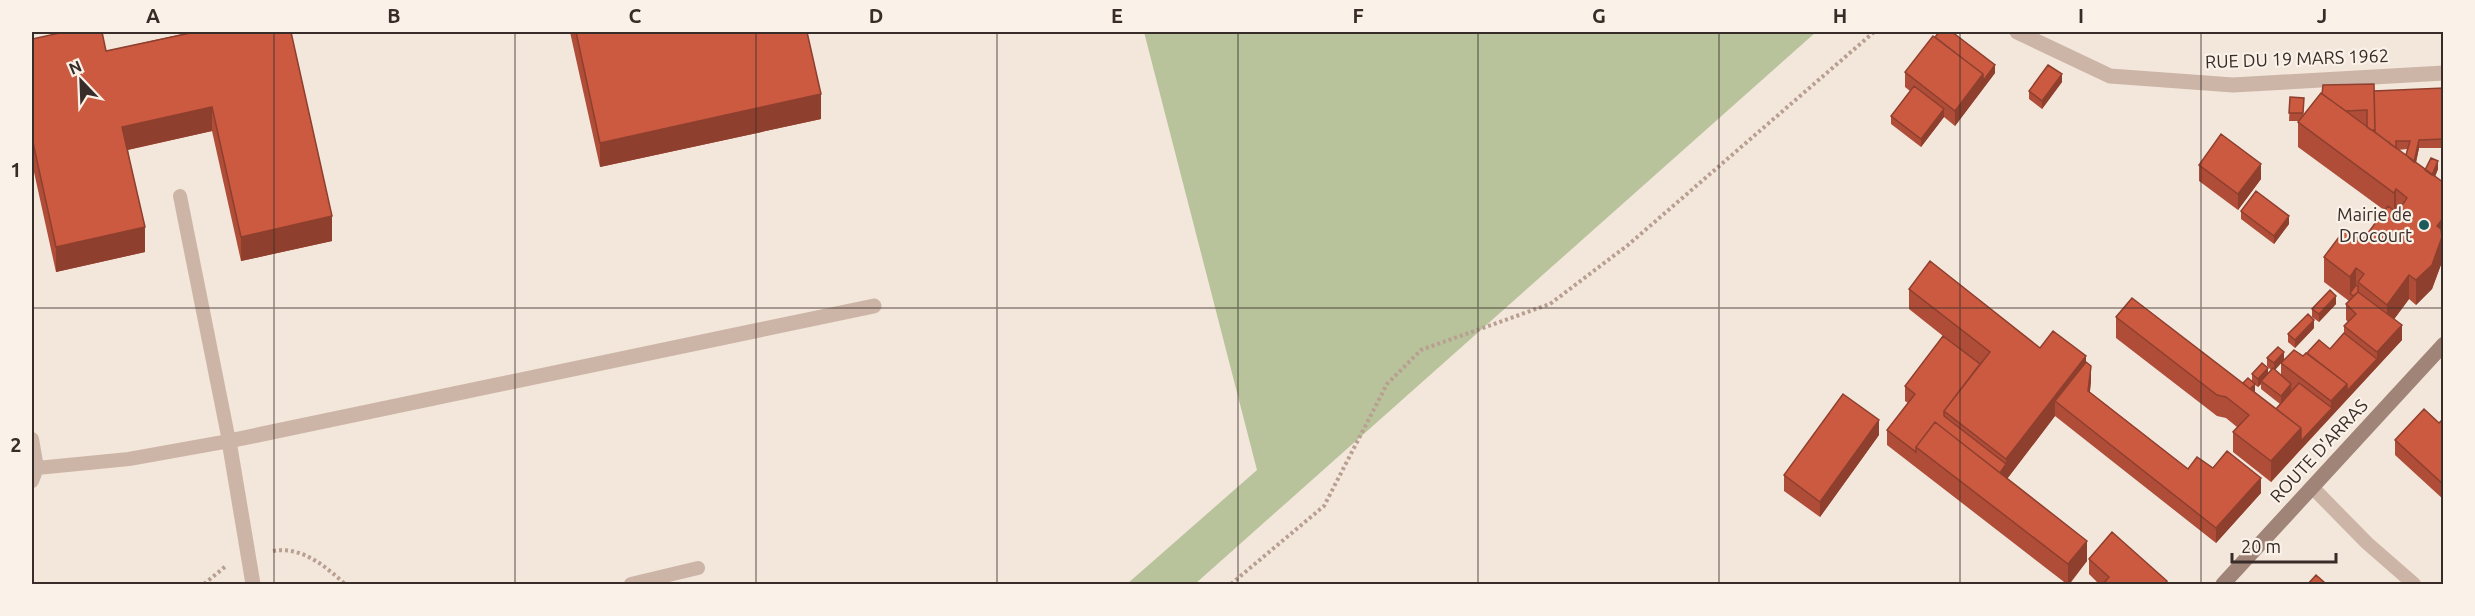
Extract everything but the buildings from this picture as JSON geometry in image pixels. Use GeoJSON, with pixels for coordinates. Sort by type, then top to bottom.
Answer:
{"type":"FeatureCollection","features":[{"type":"Feature","properties":{"kind":"main road","name":"ROUTE D'ARRAS"},"geometry":{"type":"LineString","coordinates":[[2223,585],[2444,344]]}},
{"type":"Feature","properties":{"kind":"street","name":"RUE DU 19 MARS 1962"},"geometry":{"type":"LineString","coordinates":[[2018,32],[2110,76],[2234,85],[2444,73]]}},
{"type":"Feature","properties":{"kind":"street"},"geometry":{"type":"LineString","coordinates":[[253,585],[229,441],[874,306]]}},
{"type":"Feature","properties":{"kind":"lane"},"geometry":{"type":"LineString","coordinates":[[32,439],[34,474],[229,441],[180,196]]}},
{"type":"Feature","properties":{"kind":"lane"},"geometry":{"type":"LineString","coordinates":[[2312,486],[2367,543],[2414,585]]}},
{"type":"Feature","properties":{"kind":"lane"},"geometry":{"type":"LineString","coordinates":[[632,585],[698,568]]}},
{"type":"Feature","properties":{"kind":"path"},"geometry":{"type":"LineString","coordinates":[[1232,585],[1324,506],[1388,384],[1421,350],[1550,304],[1628,245],[1874,32]]}},
{"type":"Feature","properties":{"kind":"green space"},"geometry":{"type":"Polygon","coordinates":[[[1144,32],[1816,32],[1195,584],[1127,584],[1257,470],[1144,32]]]}},
{"type":"Feature","properties":{"kind":"place","name":"Mairie de Drocourt"},"geometry":{"type":"Point","coordinates":[2424,225]}}]}
